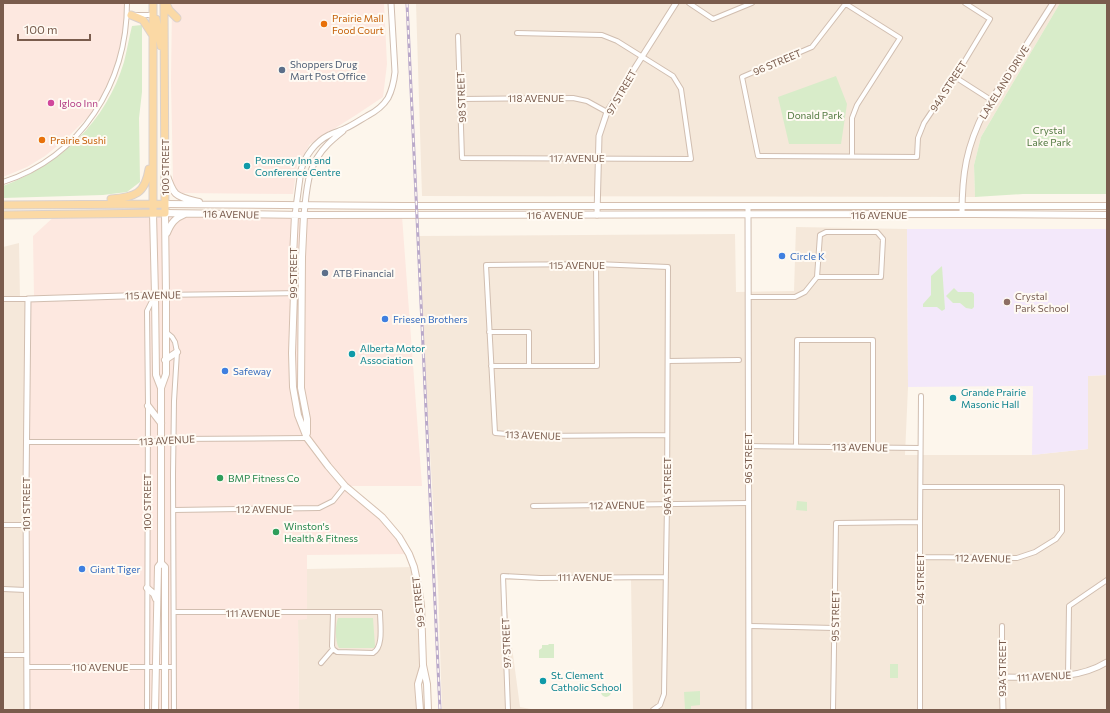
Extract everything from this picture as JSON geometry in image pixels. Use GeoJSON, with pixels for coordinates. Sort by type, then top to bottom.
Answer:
{"type":"FeatureCollection","features":[{"type":"Feature","properties":{"kind":"main road","name":"100 STREET"},"geometry":{"type":"LineString","coordinates":[[153,3],[152,213],[156,375],[161,388]]}},
{"type":"Feature","properties":{"kind":"main road"},"geometry":{"type":"LineString","coordinates":[[157,3],[158,13],[164,20]]}},
{"type":"Feature","properties":{"kind":"main road"},"geometry":{"type":"LineString","coordinates":[[165,3],[169,10],[177,18]]}},
{"type":"Feature","properties":{"kind":"main road","name":"100 STREET"},"geometry":{"type":"LineString","coordinates":[[155,710],[156,600],[158,567],[161,564],[161,388],[166,374],[165,3]]}},
{"type":"Feature","properties":{"kind":"main road"},"geometry":{"type":"LineString","coordinates":[[129,15],[143,20],[151,30],[152,36]]}},
{"type":"Feature","properties":{"kind":"main road"},"geometry":{"type":"LineString","coordinates":[[153,15],[157,22],[164,62]]}},
{"type":"Feature","properties":{"kind":"main road"},"geometry":{"type":"LineString","coordinates":[[90,203],[130,197],[139,192],[147,180],[153,155]]}},
{"type":"Feature","properties":{"kind":"main road"},"geometry":{"type":"LineString","coordinates":[[165,171],[171,188],[176,194],[208,204]]}},
{"type":"Feature","properties":{"kind":"main road","name":"116 AVENUE"},"geometry":{"type":"LineString","coordinates":[[3,205],[90,203],[402,206],[1107,206]]}},
{"type":"Feature","properties":{"kind":"main road"},"geometry":{"type":"LineString","coordinates":[[402,206],[402,216]]}},
{"type":"Feature","properties":{"kind":"main road","name":"116 AVENUE"},"geometry":{"type":"LineString","coordinates":[[3,215],[152,213],[402,216],[962,214],[1107,215]]}},
{"type":"Feature","properties":{"kind":"main road"},"geometry":{"type":"LineString","coordinates":[[165,240],[170,225],[186,213]]}},
{"type":"Feature","properties":{"kind":"main road","name":"99 STREET"},"geometry":{"type":"LineString","coordinates":[[295,215],[293,257],[293,387],[298,415],[307,438],[328,466],[345,486],[382,517],[399,537],[409,554],[414,567],[421,605],[423,665],[427,684],[428,710]]}},
{"type":"Feature","properties":{"kind":"main road","name":"99 STREET"},"geometry":{"type":"LineString","coordinates":[[304,215],[302,257],[302,388],[307,419],[307,438]]}},
{"type":"Feature","properties":{"kind":"main road"},"geometry":{"type":"LineString","coordinates":[[166,360],[177,352]]}},
{"type":"Feature","properties":{"kind":"main road"},"geometry":{"type":"LineString","coordinates":[[148,406],[161,423]]}},
{"type":"Feature","properties":{"kind":"main road","name":"100 STREET"},"geometry":{"type":"LineString","coordinates":[[161,564],[165,567],[165,710]]}},
{"type":"Feature","properties":{"kind":"main road"},"geometry":{"type":"LineString","coordinates":[[147,588],[154,594],[156,600]]}},
{"type":"Feature","properties":{"kind":"main road"},"geometry":{"type":"LineString","coordinates":[[420,710],[418,684],[423,665]]}},
{"type":"Feature","properties":{"kind":"street"},"geometry":{"type":"LineString","coordinates":[[3,182],[22,175],[50,159],[72,141],[92,117],[108,90],[122,49],[129,15],[127,3]]}},
{"type":"Feature","properties":{"kind":"street","name":"99 STREET"},"geometry":{"type":"LineString","coordinates":[[304,215],[308,181],[313,164],[329,143],[345,129],[380,107],[388,98],[392,89],[395,72],[391,3]]}},
{"type":"Feature","properties":{"kind":"street","name":"97 STREET"},"geometry":{"type":"LineString","coordinates":[[597,215],[599,136],[607,112],[676,3]]}},
{"type":"Feature","properties":{"kind":"street"},"geometry":{"type":"LineString","coordinates":[[690,3],[713,18],[752,3]]}},
{"type":"Feature","properties":{"kind":"street","name":"94A STREET"},"geometry":{"type":"LineString","coordinates":[[852,156],[917,157],[918,138],[924,123],[955,77],[990,19],[965,3]]}},
{"type":"Feature","properties":{"kind":"street","name":"LAKELAND DRIVE"},"geometry":{"type":"LineString","coordinates":[[962,214],[963,176],[968,150],[976,128],[991,100],[1053,3]]}},
{"type":"Feature","properties":{"kind":"street"},"geometry":{"type":"LineString","coordinates":[[846,4],[900,38],[857,105],[852,118],[852,156]]}},
{"type":"Feature","properties":{"kind":"street","name":"96 STREET"},"geometry":{"type":"LineString","coordinates":[[846,4],[812,47],[742,77],[758,156],[852,156]]}},
{"type":"Feature","properties":{"kind":"street"},"geometry":{"type":"LineString","coordinates":[[129,15],[153,15]]}},
{"type":"Feature","properties":{"kind":"street"},"geometry":{"type":"LineString","coordinates":[[517,33],[602,35],[617,41],[641,57]]}},
{"type":"Feature","properties":{"kind":"street","name":"98 STREET"},"geometry":{"type":"LineString","coordinates":[[458,36],[462,158]]}},
{"type":"Feature","properties":{"kind":"street","name":"117 AVENUE"},"geometry":{"type":"LineString","coordinates":[[462,158],[691,159],[681,89],[673,76],[641,57]]}},
{"type":"Feature","properties":{"kind":"street"},"geometry":{"type":"LineString","coordinates":[[955,77],[991,100]]}},
{"type":"Feature","properties":{"kind":"street","name":"118 AVENUE"},"geometry":{"type":"LineString","coordinates":[[461,99],[573,98],[587,101],[607,112]]}},
{"type":"Feature","properties":{"kind":"street","name":"99 STREET"},"geometry":{"type":"LineString","coordinates":[[295,215],[301,170],[307,156],[324,138],[345,129]]}},
{"type":"Feature","properties":{"kind":"street","name":"96 STREET"},"geometry":{"type":"LineString","coordinates":[[748,206],[749,710]]}},
{"type":"Feature","properties":{"kind":"street"},"geometry":{"type":"LineString","coordinates":[[748,297],[795,297],[805,292],[817,277],[820,235],[826,232],[877,232],[882,239],[881,277],[817,277]]}},
{"type":"Feature","properties":{"kind":"street"},"geometry":{"type":"LineString","coordinates":[[529,366],[529,332],[489,332],[491,366],[529,366],[597,366],[596,264]]}},
{"type":"Feature","properties":{"kind":"street","name":"115 AVENUE"},"geometry":{"type":"LineString","coordinates":[[489,332],[486,265],[596,264],[668,267]]}},
{"type":"Feature","properties":{"kind":"street","name":"96A STREET"},"geometry":{"type":"LineString","coordinates":[[653,710],[660,705],[664,694],[667,504],[668,267]]}},
{"type":"Feature","properties":{"kind":"street","name":"115 AVENUE"},"geometry":{"type":"LineString","coordinates":[[3,299],[302,293]]}},
{"type":"Feature","properties":{"kind":"street","name":"100 STREET"},"geometry":{"type":"LineString","coordinates":[[148,710],[147,311],[155,295]]}},
{"type":"Feature","properties":{"kind":"street","name":"101 STREET"},"geometry":{"type":"LineString","coordinates":[[27,710],[26,525],[28,298]]}},
{"type":"Feature","properties":{"kind":"street"},"geometry":{"type":"LineString","coordinates":[[165,332],[172,337],[175,342],[177,352],[174,439],[174,710]]}},
{"type":"Feature","properties":{"kind":"street"},"geometry":{"type":"LineString","coordinates":[[796,446],[797,340],[873,340],[873,447]]}},
{"type":"Feature","properties":{"kind":"street"},"geometry":{"type":"LineString","coordinates":[[668,361],[739,360]]}},
{"type":"Feature","properties":{"kind":"street","name":"113 AVENUE"},"geometry":{"type":"LineString","coordinates":[[491,366],[495,433],[533,436],[667,436]]}},
{"type":"Feature","properties":{"kind":"street"},"geometry":{"type":"LineString","coordinates":[[920,448],[922,444],[922,396]]}},
{"type":"Feature","properties":{"kind":"street","name":"113 AVENUE"},"geometry":{"type":"LineString","coordinates":[[27,442],[148,442],[174,439],[307,438]]}},
{"type":"Feature","properties":{"kind":"street","name":"113 AVENUE"},"geometry":{"type":"LineString","coordinates":[[748,446],[920,448]]}},
{"type":"Feature","properties":{"kind":"street","name":"94 STREET"},"geometry":{"type":"LineString","coordinates":[[920,448],[920,710]]}},
{"type":"Feature","properties":{"kind":"street","name":"112 AVENUE"},"geometry":{"type":"LineString","coordinates":[[174,510],[319,508],[332,501],[345,486]]}},
{"type":"Feature","properties":{"kind":"street","name":"112 AVENUE"},"geometry":{"type":"LineString","coordinates":[[920,557],[1017,558],[1035,552],[1056,539],[1062,531],[1062,487],[921,487]]}},
{"type":"Feature","properties":{"kind":"street","name":"112 AVENUE"},"geometry":{"type":"LineString","coordinates":[[533,506],[748,503]]}},
{"type":"Feature","properties":{"kind":"street","name":"95 STREET"},"geometry":{"type":"LineString","coordinates":[[834,710],[836,522],[920,522]]}},
{"type":"Feature","properties":{"kind":"street"},"geometry":{"type":"LineString","coordinates":[[3,525],[26,525]]}},
{"type":"Feature","properties":{"kind":"street","name":"97 STREET"},"geometry":{"type":"LineString","coordinates":[[503,576],[508,710]]}},
{"type":"Feature","properties":{"kind":"street","name":"111 AVENUE"},"geometry":{"type":"LineString","coordinates":[[503,576],[540,578],[666,577]]}},
{"type":"Feature","properties":{"kind":"street"},"geometry":{"type":"LineString","coordinates":[[1068,676],[1069,606],[1107,580]]}},
{"type":"Feature","properties":{"kind":"street"},"geometry":{"type":"LineString","coordinates":[[3,589],[26,590]]}},
{"type":"Feature","properties":{"kind":"street","name":"111 AVENUE"},"geometry":{"type":"LineString","coordinates":[[174,612],[380,612],[380,645],[377,651],[373,653],[337,652],[333,649]]}},
{"type":"Feature","properties":{"kind":"street"},"geometry":{"type":"LineString","coordinates":[[321,663],[333,649],[333,613]]}},
{"type":"Feature","properties":{"kind":"street"},"geometry":{"type":"LineString","coordinates":[[748,626],[834,628]]}},
{"type":"Feature","properties":{"kind":"street","name":"93A STREET"},"geometry":{"type":"LineString","coordinates":[[1002,626],[1003,710]]}},
{"type":"Feature","properties":{"kind":"street"},"geometry":{"type":"LineString","coordinates":[[3,655],[27,655]]}},
{"type":"Feature","properties":{"kind":"street","name":"111 AVENUE"},"geometry":{"type":"LineString","coordinates":[[1002,677],[1068,676],[1095,669],[1107,662]]}},
{"type":"Feature","properties":{"kind":"street","name":"110 AVENUE"},"geometry":{"type":"LineString","coordinates":[[27,667],[173,667]]}},
{"type":"Feature","properties":{"kind":"shaded area"},"geometry":{"type":"Polygon","coordinates":[[[3,3],[127,3],[123,49],[101,104],[67,138],[45,156],[27,167],[3,177],[3,3]]]}},
{"type":"Feature","properties":{"kind":"shaded area"},"geometry":{"type":"Polygon","coordinates":[[[172,3],[384,3],[387,64],[383,97],[310,144],[297,166],[293,194],[180,193],[173,183],[171,81],[172,3]]]}},
{"type":"Feature","properties":{"kind":"shaded area"},"geometry":{"type":"Polygon","coordinates":[[[416,3],[1060,3],[981,137],[974,165],[975,197],[422,196],[416,3]]]}},
{"type":"Feature","properties":{"kind":"shaded area"},"geometry":{"type":"Polygon","coordinates":[[[57,214],[402,216],[422,486],[346,486],[373,508],[409,554],[307,555],[307,619],[298,620],[299,710],[27,710],[28,299],[34,297],[33,236],[57,214]]]}},
{"type":"Feature","properties":{"kind":"shaded area"},"geometry":{"type":"Polygon","coordinates":[[[796,227],[907,229],[908,387],[905,455],[1032,455],[1088,449],[1088,376],[1107,375],[1107,710],[633,710],[631,579],[503,580],[520,707],[536,710],[442,710],[438,584],[417,236],[735,234],[736,292],[794,291],[796,227]]]}},
{"type":"Feature","properties":{"kind":"shaded area","name":"Crystal Park School"},"geometry":{"type":"Polygon","coordinates":[[[907,229],[1107,229],[1107,375],[1088,376],[1088,449],[1032,455],[1033,386],[908,387],[907,229]]]}},
{"type":"Feature","properties":{"kind":"shaded area"},"geometry":{"type":"Polygon","coordinates":[[[19,243],[20,299],[28,299],[27,710],[3,710],[3,247],[19,243]]]}},
{"type":"Feature","properties":{"kind":"shaded area"},"geometry":{"type":"Polygon","coordinates":[[[414,567],[418,586],[423,665],[418,684],[420,710],[299,710],[298,619],[307,619],[307,569],[414,567]]]}},
{"type":"Feature","properties":{"kind":"green space","name":"Crystal Lake Park"},"geometry":{"type":"Polygon","coordinates":[[[1060,3],[1107,3],[1107,194],[1023,194],[975,197],[974,165],[981,137],[1060,3]]]}},
{"type":"Feature","properties":{"kind":"green space"},"geometry":{"type":"Polygon","coordinates":[[[142,25],[142,92],[139,118],[140,182],[127,192],[103,195],[3,198],[3,186],[44,166],[62,153],[93,122],[106,104],[116,84],[124,62],[132,26],[142,25]]]}},
{"type":"Feature","properties":{"kind":"green space","name":"Donald Park"},"geometry":{"type":"Polygon","coordinates":[[[836,76],[847,104],[841,144],[789,144],[778,97],[836,76]]]}},
{"type":"Feature","properties":{"kind":"green space"},"geometry":{"type":"Polygon","coordinates":[[[942,266],[945,309],[942,311],[937,307],[923,307],[923,304],[931,295],[931,276],[942,266]]]}},
{"type":"Feature","properties":{"kind":"green space"},"geometry":{"type":"Polygon","coordinates":[[[954,288],[958,292],[972,292],[974,294],[974,307],[972,309],[966,308],[960,303],[953,303],[946,296],[954,288]]]}},
{"type":"Feature","properties":{"kind":"green space"},"geometry":{"type":"Polygon","coordinates":[[[797,501],[807,502],[807,511],[796,510],[797,501]]]}},
{"type":"Feature","properties":{"kind":"green space"},"geometry":{"type":"Polygon","coordinates":[[[338,618],[373,618],[374,648],[339,648],[336,633],[338,618]]]}},
{"type":"Feature","properties":{"kind":"green space"},"geometry":{"type":"Polygon","coordinates":[[[554,644],[554,658],[539,658],[539,650],[542,648],[542,645],[554,644]]]}},
{"type":"Feature","properties":{"kind":"green space"},"geometry":{"type":"Polygon","coordinates":[[[890,664],[898,664],[898,678],[890,678],[890,664]]]}},
{"type":"Feature","properties":{"kind":"green space"},"geometry":{"type":"Polygon","coordinates":[[[604,687],[608,687],[610,688],[610,696],[604,697],[601,694],[601,690],[604,687]]]}},
{"type":"Feature","properties":{"kind":"green space"},"geometry":{"type":"Polygon","coordinates":[[[700,691],[700,705],[691,706],[691,709],[685,709],[684,692],[700,691]]]}},
{"type":"Feature","properties":{"kind":"railway"},"geometry":{"type":"LineString","coordinates":[[407,3],[440,710]]}},
{"type":"Feature","properties":{"kind":"place","name":"Prairie Mall Food Court"},"geometry":{"type":"Point","coordinates":[324,24]}},
{"type":"Feature","properties":{"kind":"place","name":"Shoppers Drug Mart Post Office"},"geometry":{"type":"Point","coordinates":[282,70]}},
{"type":"Feature","properties":{"kind":"place","name":"Igloo Inn"},"geometry":{"type":"Point","coordinates":[51,103]}},
{"type":"Feature","properties":{"kind":"place","name":"Prairie Sushi"},"geometry":{"type":"Point","coordinates":[42,140]}},
{"type":"Feature","properties":{"kind":"place","name":"Pomeroy Inn and Conference Centre"},"geometry":{"type":"Point","coordinates":[247,166]}},
{"type":"Feature","properties":{"kind":"place","name":"Circle K"},"geometry":{"type":"Point","coordinates":[782,256]}},
{"type":"Feature","properties":{"kind":"place","name":"ATB Financial"},"geometry":{"type":"Point","coordinates":[325,273]}},
{"type":"Feature","properties":{"kind":"place","name":"Crystal Park School"},"geometry":{"type":"Point","coordinates":[1007,302]}},
{"type":"Feature","properties":{"kind":"place","name":"Friesen Brothers"},"geometry":{"type":"Point","coordinates":[385,319]}},
{"type":"Feature","properties":{"kind":"place","name":"Alberta Motor Association"},"geometry":{"type":"Point","coordinates":[352,354]}},
{"type":"Feature","properties":{"kind":"place","name":"Safeway"},"geometry":{"type":"Point","coordinates":[225,371]}},
{"type":"Feature","properties":{"kind":"place","name":"Grande Prairie Masonic Hall"},"geometry":{"type":"Point","coordinates":[953,398]}},
{"type":"Feature","properties":{"kind":"place","name":"BMP Fitness Co"},"geometry":{"type":"Point","coordinates":[220,478]}},
{"type":"Feature","properties":{"kind":"place","name":"Winston's Health & Fitness"},"geometry":{"type":"Point","coordinates":[276,532]}},
{"type":"Feature","properties":{"kind":"place","name":"Giant Tiger"},"geometry":{"type":"Point","coordinates":[82,569]}},
{"type":"Feature","properties":{"kind":"place","name":"St. Clement Catholic School"},"geometry":{"type":"Point","coordinates":[543,681]}}]}
